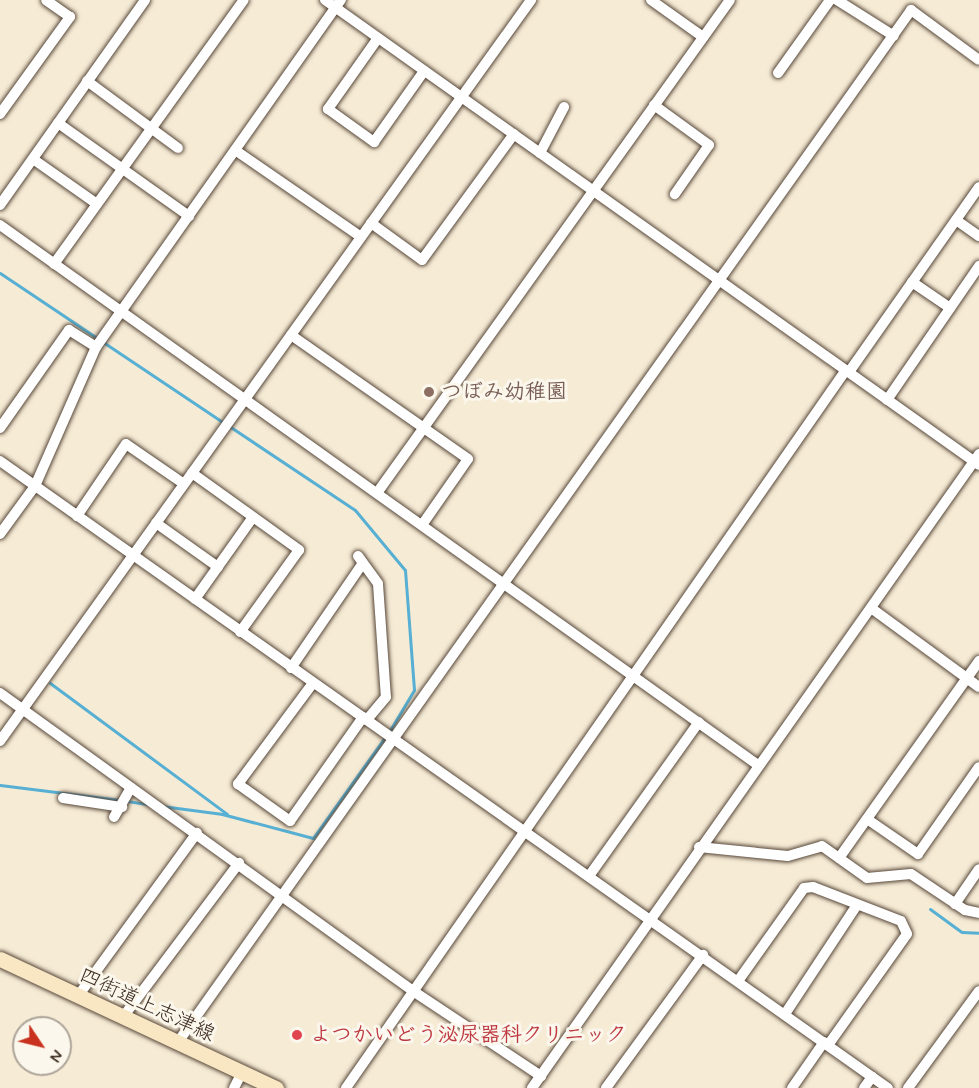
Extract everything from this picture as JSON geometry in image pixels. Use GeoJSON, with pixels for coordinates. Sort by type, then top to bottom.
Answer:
{"type":"FeatureCollection","features":[{"type":"Feature","properties":{"kind":"main road","name":"四街道上志津線"},"geometry":{"type":"LineString","coordinates":[[0,959],[276,1088]]}},
{"type":"Feature","properties":{"kind":"street"},"geometry":{"type":"LineString","coordinates":[[0,114],[70,17],[46,0]]}},
{"type":"Feature","properties":{"kind":"street"},"geometry":{"type":"LineString","coordinates":[[54,264],[244,0]]}},
{"type":"Feature","properties":{"kind":"street"},"geometry":{"type":"LineString","coordinates":[[325,0],[338,4],[378,38],[424,71],[887,400],[977,460],[699,848],[532,1088]]}},
{"type":"Feature","properties":{"kind":"street"},"geometry":{"type":"LineString","coordinates":[[0,741],[531,0]]}},
{"type":"Feature","properties":{"kind":"street"},"geometry":{"type":"LineString","coordinates":[[651,0],[703,37]]}},
{"type":"Feature","properties":{"kind":"street"},"geometry":{"type":"LineString","coordinates":[[377,493],[730,0]]}},
{"type":"Feature","properties":{"kind":"street"},"geometry":{"type":"LineString","coordinates":[[778,74],[830,0]]}},
{"type":"Feature","properties":{"kind":"street"},"geometry":{"type":"LineString","coordinates":[[837,0],[894,36]]}},
{"type":"Feature","properties":{"kind":"street"},"geometry":{"type":"LineString","coordinates":[[0,205],[142,1]]}},
{"type":"Feature","properties":{"kind":"street"},"geometry":{"type":"LineString","coordinates":[[0,534],[35,486],[96,347],[338,4]]}},
{"type":"Feature","properties":{"kind":"street"},"geometry":{"type":"LineString","coordinates":[[178,1042],[390,735],[505,584],[911,10],[979,60]]}},
{"type":"Feature","properties":{"kind":"street"},"geometry":{"type":"LineString","coordinates":[[378,38],[328,110],[374,142],[424,71]]}},
{"type":"Feature","properties":{"kind":"street"},"geometry":{"type":"LineString","coordinates":[[87,81],[178,148]]}},
{"type":"Feature","properties":{"kind":"street"},"geometry":{"type":"LineString","coordinates":[[654,105],[709,145],[675,194]]}},
{"type":"Feature","properties":{"kind":"street"},"geometry":{"type":"LineString","coordinates":[[540,153],[564,107]]}},
{"type":"Feature","properties":{"kind":"street"},"geometry":{"type":"LineString","coordinates":[[58,123],[189,216]]}},
{"type":"Feature","properties":{"kind":"street"},"geometry":{"type":"LineString","coordinates":[[371,223],[422,260],[514,134]]}},
{"type":"Feature","properties":{"kind":"street"},"geometry":{"type":"LineString","coordinates":[[235,150],[361,237]]}},
{"type":"Feature","properties":{"kind":"street"},"geometry":{"type":"LineString","coordinates":[[33,159],[97,204]]}},
{"type":"Feature","properties":{"kind":"street"},"geometry":{"type":"LineString","coordinates":[[346,1088],[633,675],[979,187]]}},
{"type":"Feature","properties":{"kind":"street"},"geometry":{"type":"LineString","coordinates":[[956,220],[979,236]]}},
{"type":"Feature","properties":{"kind":"street"},"geometry":{"type":"LineString","coordinates":[[0,225],[758,765]]}},
{"type":"Feature","properties":{"kind":"street"},"geometry":{"type":"LineString","coordinates":[[887,400],[979,266]]}},
{"type":"Feature","properties":{"kind":"street"},"geometry":{"type":"LineString","coordinates":[[912,282],[950,308]]}},
{"type":"Feature","properties":{"kind":"street"},"geometry":{"type":"LineString","coordinates":[[0,428],[69,330],[96,347]]}},
{"type":"Feature","properties":{"kind":"street"},"geometry":{"type":"LineString","coordinates":[[291,335],[468,459],[422,525]]}},
{"type":"Feature","properties":{"kind":"street"},"geometry":{"type":"LineString","coordinates":[[77,516],[126,444],[184,484]]}},
{"type":"Feature","properties":{"kind":"street"},"geometry":{"type":"LineString","coordinates":[[0,461],[888,1088]]}},
{"type":"Feature","properties":{"kind":"street"},"geometry":{"type":"LineString","coordinates":[[192,473],[299,550],[240,632]]}},
{"type":"Feature","properties":{"kind":"street"},"geometry":{"type":"LineString","coordinates":[[195,600],[253,517]]}},
{"type":"Feature","properties":{"kind":"street"},"geometry":{"type":"LineString","coordinates":[[156,523],[218,567]]}},
{"type":"Feature","properties":{"kind":"street"},"geometry":{"type":"LineString","coordinates":[[291,668],[360,559],[378,584],[386,697],[365,718],[290,821],[238,784],[314,683]]}},
{"type":"Feature","properties":{"kind":"street"},"geometry":{"type":"LineString","coordinates":[[871,608],[979,687]]}},
{"type":"Feature","properties":{"kind":"street"},"geometry":{"type":"LineString","coordinates":[[839,858],[979,661]]}},
{"type":"Feature","properties":{"kind":"street"},"geometry":{"type":"LineString","coordinates":[[0,693],[239,863],[413,991],[541,1076]]}},
{"type":"Feature","properties":{"kind":"street"},"geometry":{"type":"LineString","coordinates":[[589,876],[699,722]]}},
{"type":"Feature","properties":{"kind":"street"},"geometry":{"type":"LineString","coordinates":[[867,819],[918,854],[979,767]]}},
{"type":"Feature","properties":{"kind":"street"},"geometry":{"type":"LineString","coordinates":[[114,817],[122,807],[131,787]]}},
{"type":"Feature","properties":{"kind":"street"},"geometry":{"type":"LineString","coordinates":[[63,798],[122,807]]}},
{"type":"Feature","properties":{"kind":"street"},"geometry":{"type":"LineString","coordinates":[[78,996],[197,833]]}},
{"type":"Feature","properties":{"kind":"street"},"geometry":{"type":"LineString","coordinates":[[699,848],[788,856],[822,846],[867,878],[911,874],[955,904],[979,913]]}},
{"type":"Feature","properties":{"kind":"street"},"geometry":{"type":"LineString","coordinates":[[123,1017],[239,863]]}},
{"type":"Feature","properties":{"kind":"street"},"geometry":{"type":"LineString","coordinates":[[955,904],[979,869]]}},
{"type":"Feature","properties":{"kind":"street"},"geometry":{"type":"LineString","coordinates":[[738,981],[804,888],[813,887],[901,921],[907,934],[792,1088]]}},
{"type":"Feature","properties":{"kind":"street"},"geometry":{"type":"LineString","coordinates":[[785,1014],[857,905]]}},
{"type":"Feature","properties":{"kind":"street"},"geometry":{"type":"LineString","coordinates":[[606,1088],[702,956]]}},
{"type":"Feature","properties":{"kind":"street"},"geometry":{"type":"LineString","coordinates":[[908,1088],[979,991]]}},
{"type":"Feature","properties":{"kind":"street"},"geometry":{"type":"LineString","coordinates":[[234,1088],[242,1072]]}},
{"type":"Feature","properties":{"kind":"street"},"geometry":{"type":"LineString","coordinates":[[864,1088],[872,1077]]}},
{"type":"Feature","properties":{"kind":"waterway"},"geometry":{"type":"LineString","coordinates":[[0,273],[224,423]]}},
{"type":"Feature","properties":{"kind":"waterway"},"geometry":{"type":"LineString","coordinates":[[229,426],[355,510],[405,570],[414,690],[389,732]]}},
{"type":"Feature","properties":{"kind":"waterway"},"geometry":{"type":"LineString","coordinates":[[50,683],[227,814]]}},
{"type":"Feature","properties":{"kind":"waterway"},"geometry":{"type":"LineString","coordinates":[[162,806],[222,814],[313,838],[385,737]]}},
{"type":"Feature","properties":{"kind":"waterway"},"geometry":{"type":"LineString","coordinates":[[0,785],[120,800]]}},
{"type":"Feature","properties":{"kind":"waterway"},"geometry":{"type":"LineString","coordinates":[[127,801],[147,804]]}},
{"type":"Feature","properties":{"kind":"waterway"},"geometry":{"type":"LineString","coordinates":[[930,909],[962,932],[979,933]]}},
{"type":"Feature","properties":{"kind":"place","name":"つぼみ幼稚園"},"geometry":{"type":"Point","coordinates":[429,392]}},
{"type":"Feature","properties":{"kind":"place","name":"よつかいどう泌尿器科クリニック"},"geometry":{"type":"Point","coordinates":[297,1035]}}]}
